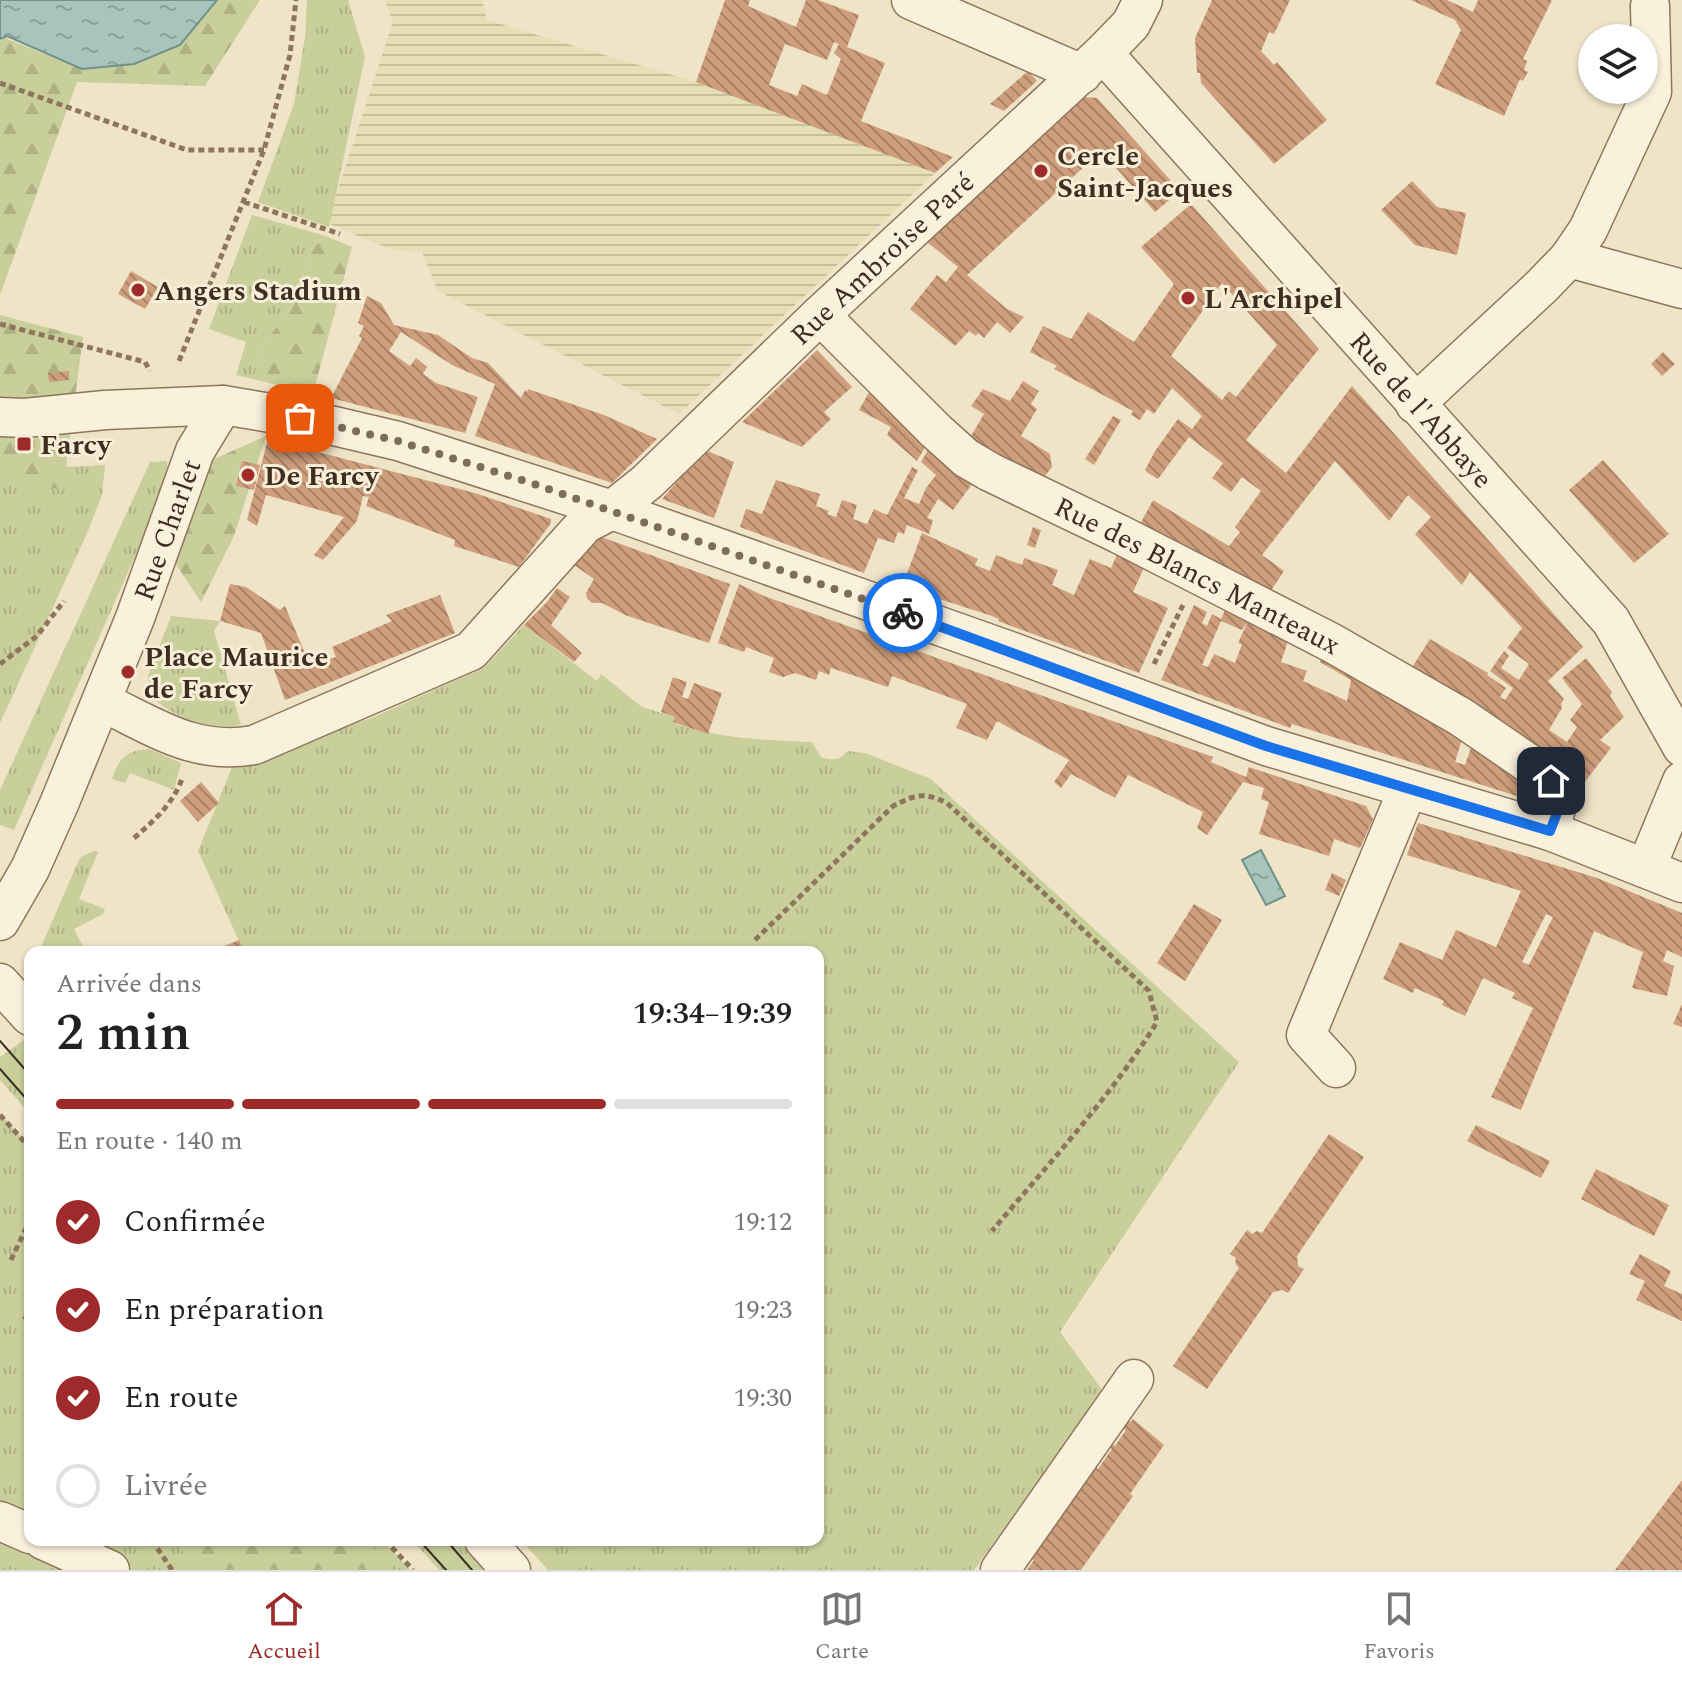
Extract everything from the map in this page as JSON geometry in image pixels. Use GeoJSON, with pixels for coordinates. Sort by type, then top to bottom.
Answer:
{"type":"FeatureCollection","features":[{"type":"Feature","properties":{"kind":"street"},"geometry":{"type":"LineString","coordinates":[[911,0],[1092,64]]}},
{"type":"Feature","properties":{"kind":"street","name":"Rue Ambroise Paré"},"geometry":{"type":"LineString","coordinates":[[612,510],[647,482],[820,315],[1092,64],[1131,24],[1143,0]]}},
{"type":"Feature","properties":{"kind":"street"},"geometry":{"type":"LineString","coordinates":[[1415,404],[1542,286],[1569,258],[1588,230],[1667,90],[1650,6]]}},
{"type":"Feature","properties":{"kind":"street","name":"Rue de l'Abbaye"},"geometry":{"type":"LineString","coordinates":[[1092,64],[1415,404],[1611,621],[1682,747]]}},
{"type":"Feature","properties":{"kind":"street"},"geometry":{"type":"LineString","coordinates":[[1569,258],[1682,289]]}},
{"type":"Feature","properties":{"kind":"street","name":"Rue des Blancs Manteaux"},"geometry":{"type":"LineString","coordinates":[[820,315],[966,458],[1332,643],[1461,717],[1528,763],[1557,786],[1560,793],[1550,831]]}},
{"type":"Feature","properties":{"kind":"street"},"geometry":{"type":"LineString","coordinates":[[0,417],[223,405],[300,418],[398,441],[612,510],[1252,741],[1550,831],[1682,883]]}},
{"type":"Feature","properties":{"kind":"street","name":"Rue Charlet"},"geometry":{"type":"LineString","coordinates":[[0,921],[30,869],[102,702],[195,451],[223,405]]}},
{"type":"Feature","properties":{"kind":"street"},"geometry":{"type":"LineString","coordinates":[[102,702],[184,741],[220,749],[254,745],[471,651],[585,524],[612,510]]}},
{"type":"Feature","properties":{"kind":"street"},"geometry":{"type":"LineString","coordinates":[[1646,868],[1682,781]]}},
{"type":"Feature","properties":{"kind":"street"},"geometry":{"type":"LineString","coordinates":[[1336,1068],[1306,1035],[1408,789]]}},
{"type":"Feature","properties":{"kind":"street"},"geometry":{"type":"LineString","coordinates":[[0,983],[24,1009]]}},
{"type":"Feature","properties":{"kind":"street"},"geometry":{"type":"LineString","coordinates":[[1000,1570],[1134,1379]]}},
{"type":"Feature","properties":{"kind":"street"},"geometry":{"type":"LineString","coordinates":[[0,1521],[24,1531]]}},
{"type":"Feature","properties":{"kind":"street"},"geometry":{"type":"LineString","coordinates":[[56,1546],[110,1570]]}},
{"type":"Feature","properties":{"kind":"street"},"geometry":{"type":"LineString","coordinates":[[489,1546],[511,1570]]}},
{"type":"Feature","properties":{"kind":"path"},"geometry":{"type":"LineString","coordinates":[[179,361],[264,150],[290,55],[296,0]]}},
{"type":"Feature","properties":{"kind":"path"},"geometry":{"type":"LineString","coordinates":[[0,83],[187,150],[264,150]]}},
{"type":"Feature","properties":{"kind":"path"},"geometry":{"type":"LineString","coordinates":[[244,202],[340,234]]}},
{"type":"Feature","properties":{"kind":"path"},"geometry":{"type":"LineString","coordinates":[[0,324],[145,362],[151,371],[145,408]]}},
{"type":"Feature","properties":{"kind":"path"},"geometry":{"type":"LineString","coordinates":[[1148,676],[1187,598]]}},
{"type":"Feature","properties":{"kind":"path"},"geometry":{"type":"LineString","coordinates":[[0,664],[37,636],[64,601]]}},
{"type":"Feature","properties":{"kind":"path"},"geometry":{"type":"LineString","coordinates":[[134,838],[154,821],[177,794],[184,771]]}},
{"type":"Feature","properties":{"kind":"path"},"geometry":{"type":"LineString","coordinates":[[755,940],[893,806],[918,794],[947,803],[1149,991],[1157,1022],[1146,1040],[1116,1083],[992,1231]]}},
{"type":"Feature","properties":{"kind":"path"},"geometry":{"type":"LineString","coordinates":[[0,1115],[24,1141]]}},
{"type":"Feature","properties":{"kind":"path"},"geometry":{"type":"LineString","coordinates":[[11,1260],[24,1233]]}},
{"type":"Feature","properties":{"kind":"path"},"geometry":{"type":"LineString","coordinates":[[156,1546],[172,1570]]}},
{"type":"Feature","properties":{"kind":"path"},"geometry":{"type":"LineString","coordinates":[[391,1546],[413,1570]]}},
{"type":"Feature","properties":{"kind":"shaded area"},"geometry":{"type":"Polygon","coordinates":[[[385,0],[482,0],[487,20],[696,82],[935,173],[679,414],[438,291],[422,252],[393,250],[327,223],[393,22],[385,0]]]}},
{"type":"Feature","properties":{"kind":"green space"},"geometry":{"type":"Polygon","coordinates":[[[217,0],[260,0],[205,86],[77,82],[0,295],[0,36],[82,69],[134,64],[180,45],[217,0]]]}},
{"type":"Feature","properties":{"kind":"green space"},"geometry":{"type":"Polygon","coordinates":[[[307,0],[348,0],[365,57],[329,227],[258,202],[294,104],[305,37],[307,0]]]}},
{"type":"Feature","properties":{"kind":"green space"},"geometry":{"type":"Polygon","coordinates":[[[252,215],[326,236],[310,250],[298,296],[263,346],[253,379],[236,375],[246,342],[209,329],[252,215]]]}},
{"type":"Feature","properties":{"kind":"green space"},"geometry":{"type":"Polygon","coordinates":[[[326,236],[352,247],[313,394],[253,379],[263,346],[298,296],[310,250],[326,236]]]}},
{"type":"Feature","properties":{"kind":"green space"},"geometry":{"type":"Polygon","coordinates":[[[0,315],[83,337],[63,491],[0,471],[0,315]]]}},
{"type":"Feature","properties":{"kind":"green space"},"geometry":{"type":"Polygon","coordinates":[[[266,436],[234,536],[201,602],[175,563],[214,459],[266,436]]]}},
{"type":"Feature","properties":{"kind":"green space"},"geometry":{"type":"Polygon","coordinates":[[[167,461],[163,493],[14,830],[0,825],[0,790],[150,462],[167,461]]]}},
{"type":"Feature","properties":{"kind":"green space"},"geometry":{"type":"Polygon","coordinates":[[[0,463],[44,468],[105,465],[102,495],[88,531],[0,723],[0,463]]]}},
{"type":"Feature","properties":{"kind":"green space"},"geometry":{"type":"Polygon","coordinates":[[[171,616],[220,621],[214,631],[241,725],[217,726],[193,721],[170,711],[151,696],[148,676],[171,616]]]}},
{"type":"Feature","properties":{"kind":"green space"},"geometry":{"type":"Polygon","coordinates":[[[524,625],[597,681],[601,674],[642,707],[675,717],[674,723],[725,736],[812,742],[821,757],[829,759],[839,758],[848,751],[865,753],[931,779],[1239,1062],[1060,1332],[1103,1391],[974,1570],[548,1570],[526,1546],[824,1546],[824,946],[241,946],[198,851],[237,755],[369,719],[484,668],[524,625]]]}},
{"type":"Feature","properties":{"kind":"green space"},"geometry":{"type":"Polygon","coordinates":[[[149,749],[181,763],[174,790],[130,773],[125,783],[112,779],[124,757],[149,749]]]}},
{"type":"Feature","properties":{"kind":"green space"},"geometry":{"type":"Polygon","coordinates":[[[98,852],[79,899],[105,909],[103,914],[74,929],[83,946],[42,946],[77,864],[81,857],[98,852]]]}},
{"type":"Feature","properties":{"kind":"green space"},"geometry":{"type":"Polygon","coordinates":[[[24,1040],[24,1107],[0,1080],[0,1057],[24,1040]]]}},
{"type":"Feature","properties":{"kind":"green space"},"geometry":{"type":"Polygon","coordinates":[[[0,1113],[24,1140],[24,1546],[388,1546],[410,1570],[0,1570],[0,1113]]]}},
{"type":"Feature","properties":{"kind":"green space"},"geometry":{"type":"Polygon","coordinates":[[[177,1546],[372,1546],[390,1570],[192,1570],[194,1562],[177,1546]]]}},
{"type":"Feature","properties":{"kind":"green space"},"geometry":{"type":"Polygon","coordinates":[[[417,1546],[463,1546],[485,1570],[439,1570],[417,1546]]]}},
{"type":"Feature","properties":{"kind":"water"},"geometry":{"type":"Polygon","coordinates":[[[0,0],[217,0],[180,45],[134,64],[82,69],[7,36],[0,39],[0,0]]]}},
{"type":"Feature","properties":{"kind":"water"},"geometry":{"type":"Polygon","coordinates":[[[1261,850],[1285,896],[1266,905],[1242,860],[1261,850]]]}},
{"type":"Feature","properties":{"kind":"building"},"geometry":{"type":"Polygon","coordinates":[[[725,0],[750,0],[748,6],[796,27],[806,0],[818,0],[859,15],[847,47],[885,63],[861,121],[953,157],[935,173],[696,82],[725,0]],[[834,42],[827,60],[785,44],[769,85],[797,96],[802,84],[827,95],[841,59],[834,53],[839,44],[834,42]]]}},
{"type":"Feature","properties":{"kind":"building"},"geometry":{"type":"Polygon","coordinates":[[[1212,0],[1290,0],[1274,34],[1269,32],[1261,51],[1274,65],[1277,62],[1327,120],[1274,164],[1201,83],[1200,73],[1197,73],[1195,38],[1212,0]]]}},
{"type":"Feature","properties":{"kind":"building"},"geometry":{"type":"Polygon","coordinates":[[[1411,0],[1447,0],[1473,12],[1478,0],[1552,0],[1523,59],[1527,61],[1524,70],[1528,72],[1523,81],[1520,79],[1504,116],[1435,84],[1461,30],[1455,20],[1411,0]]]}},
{"type":"Feature","properties":{"kind":"building"},"geometry":{"type":"Polygon","coordinates":[[[1028,71],[1037,81],[1004,111],[990,104],[1028,71]]]}},
{"type":"Feature","properties":{"kind":"building","name":"Cercle Saint-Jacques"},"geometry":{"type":"Polygon","coordinates":[[[1083,97],[1097,98],[1180,191],[1155,212],[1101,151],[967,275],[1007,309],[1024,317],[1010,333],[997,322],[984,338],[969,331],[955,346],[910,309],[937,275],[946,282],[958,267],[927,242],[1083,97]]]}},
{"type":"Feature","properties":{"kind":"building"},"geometry":{"type":"Polygon","coordinates":[[[1412,181],[1437,207],[1466,213],[1457,255],[1415,245],[1381,210],[1412,181]]]}},
{"type":"Feature","properties":{"kind":"building"},"geometry":{"type":"Polygon","coordinates":[[[1191,204],[1319,349],[1246,440],[1286,473],[1352,386],[1583,647],[1548,681],[1564,699],[1549,730],[1567,742],[1577,727],[1570,720],[1582,704],[1562,678],[1586,658],[1612,692],[1610,696],[1624,717],[1600,740],[1611,748],[1580,788],[1411,669],[1430,639],[1488,673],[1506,688],[1500,697],[1505,700],[1513,688],[1490,671],[1504,651],[1509,656],[1501,668],[1519,680],[1529,664],[1507,648],[1522,628],[1470,572],[1462,585],[1415,534],[1431,517],[1408,495],[1389,521],[1335,461],[1262,555],[1284,571],[1268,595],[1138,528],[1153,500],[1229,546],[1240,532],[1235,527],[1261,491],[1242,477],[1231,492],[1212,478],[1223,463],[1189,437],[1158,479],[1148,473],[1145,470],[1155,451],[1178,419],[1192,429],[1202,416],[1172,388],[1154,414],[1147,409],[1140,420],[1131,415],[1133,411],[1054,369],[1057,366],[1030,352],[1043,326],[1071,339],[1088,312],[1134,342],[1174,284],[1141,247],[1191,204]],[[1222,283],[1171,356],[1222,400],[1229,391],[1236,397],[1277,345],[1222,283]]]}},
{"type":"Feature","properties":{"kind":"building","name":"Angers Stadium"},"geometry":{"type":"Polygon","coordinates":[[[131,271],[158,287],[145,309],[118,294],[131,271]]]}},
{"type":"Feature","properties":{"kind":"building"},"geometry":{"type":"Polygon","coordinates":[[[367,296],[381,303],[394,325],[438,335],[472,358],[488,363],[521,398],[528,389],[604,415],[657,439],[612,483],[475,436],[495,384],[452,365],[401,332],[389,351],[410,366],[416,358],[427,367],[423,374],[436,383],[478,397],[465,433],[331,398],[362,338],[359,336],[364,326],[358,323],[367,296]]]}},
{"type":"Feature","properties":{"kind":"building"},"geometry":{"type":"Polygon","coordinates":[[[817,350],[852,387],[824,412],[831,419],[802,447],[742,422],[817,350]]]}},
{"type":"Feature","properties":{"kind":"building"},"geometry":{"type":"Polygon","coordinates":[[[1663,352],[1675,364],[1662,376],[1651,364],[1663,352]]]}},
{"type":"Feature","properties":{"kind":"building"},"geometry":{"type":"Polygon","coordinates":[[[69,371],[69,380],[49,382],[48,373],[69,371]]]}},
{"type":"Feature","properties":{"kind":"building"},"geometry":{"type":"Polygon","coordinates":[[[1023,381],[1039,391],[1031,404],[1037,409],[1021,436],[1050,454],[1052,467],[1041,481],[968,441],[984,414],[971,406],[983,389],[1010,401],[1023,381]]]}},
{"type":"Feature","properties":{"kind":"building"},"geometry":{"type":"Polygon","coordinates":[[[873,385],[931,437],[917,461],[887,435],[891,427],[859,410],[873,385]]]}},
{"type":"Feature","properties":{"kind":"building"},"geometry":{"type":"Polygon","coordinates":[[[1113,416],[1121,420],[1094,465],[1085,459],[1113,416]]]}},
{"type":"Feature","properties":{"kind":"building"},"geometry":{"type":"Polygon","coordinates":[[[268,439],[475,493],[551,519],[551,523],[519,567],[454,546],[455,540],[366,506],[369,497],[363,496],[357,521],[323,560],[314,555],[344,517],[266,495],[257,526],[247,520],[268,439]]]}},
{"type":"Feature","properties":{"kind":"building"},"geometry":{"type":"Polygon","coordinates":[[[14,440],[34,440],[35,448],[14,449],[14,440]]]}},
{"type":"Feature","properties":{"kind":"building"},"geometry":{"type":"Polygon","coordinates":[[[933,441],[978,476],[953,510],[938,499],[927,518],[933,520],[929,534],[907,525],[904,534],[898,532],[894,543],[878,538],[864,573],[740,527],[746,509],[762,514],[776,480],[820,494],[816,506],[836,517],[842,500],[857,505],[853,519],[867,524],[874,509],[887,515],[912,467],[918,470],[904,498],[919,504],[936,475],[921,462],[933,441]]]}},
{"type":"Feature","properties":{"kind":"building"},"geometry":{"type":"Polygon","coordinates":[[[705,450],[734,462],[714,518],[662,499],[705,450]]]}},
{"type":"Feature","properties":{"kind":"building"},"geometry":{"type":"Polygon","coordinates":[[[1603,460],[1669,534],[1634,563],[1569,490],[1603,460]]]}},
{"type":"Feature","properties":{"kind":"building","name":"De Farcy"},"geometry":{"type":"Polygon","coordinates":[[[242,461],[260,465],[254,490],[236,486],[242,461]]]}},
{"type":"Feature","properties":{"kind":"building"},"geometry":{"type":"Polygon","coordinates":[[[1033,527],[1041,530],[1035,548],[1027,545],[1033,527]]]}},
{"type":"Feature","properties":{"kind":"building"},"geometry":{"type":"Polygon","coordinates":[[[922,533],[978,559],[975,565],[990,571],[996,555],[1022,565],[1024,558],[1058,570],[1052,585],[1074,595],[1090,559],[1111,568],[1120,548],[1147,561],[1133,592],[1168,608],[1139,673],[998,621],[992,616],[902,587],[922,533]]]}},
{"type":"Feature","properties":{"kind":"building"},"geometry":{"type":"Polygon","coordinates":[[[596,535],[730,584],[709,643],[625,615],[602,603],[592,603],[586,593],[594,579],[574,565],[596,535]]]}},
{"type":"Feature","properties":{"kind":"building"},"geometry":{"type":"Polygon","coordinates":[[[230,584],[246,587],[280,610],[285,606],[305,653],[302,655],[306,666],[336,657],[332,647],[392,621],[386,615],[440,595],[455,633],[285,700],[261,633],[220,621],[230,584]]]}},
{"type":"Feature","properties":{"kind":"building"},"geometry":{"type":"Polygon","coordinates":[[[739,584],[764,596],[1213,757],[1211,762],[1246,777],[1249,767],[1366,806],[1373,819],[1360,848],[1334,839],[1329,856],[1259,834],[1269,802],[1261,799],[1264,788],[1243,782],[1207,835],[1197,828],[1203,812],[1128,775],[1115,798],[1071,774],[1061,788],[1054,782],[1069,760],[997,721],[987,740],[956,728],[967,704],[892,676],[888,687],[831,668],[829,675],[819,671],[816,680],[795,673],[783,677],[769,672],[774,658],[746,647],[744,652],[718,643],[739,584]]]}},
{"type":"Feature","properties":{"kind":"building"},"geometry":{"type":"Polygon","coordinates":[[[557,588],[570,597],[551,625],[582,653],[574,662],[524,625],[557,588]]]}},
{"type":"Feature","properties":{"kind":"building"},"geometry":{"type":"Polygon","coordinates":[[[1228,603],[1290,635],[1281,662],[1307,671],[1303,681],[1347,701],[1351,680],[1320,662],[1326,647],[1463,736],[1455,762],[1465,765],[1473,742],[1543,786],[1535,802],[1292,724],[1290,728],[1161,680],[1194,605],[1207,612],[1202,623],[1207,626],[1212,614],[1221,619],[1228,603]],[[1249,619],[1242,630],[1221,621],[1202,665],[1208,667],[1214,654],[1235,663],[1242,644],[1238,643],[1249,619]]]}},
{"type":"Feature","properties":{"kind":"building"},"geometry":{"type":"Polygon","coordinates":[[[673,677],[687,682],[682,697],[688,699],[694,683],[722,693],[708,734],[673,722],[675,717],[661,712],[673,677]]]}},
{"type":"Feature","properties":{"kind":"building"},"geometry":{"type":"Polygon","coordinates":[[[201,782],[219,803],[198,822],[180,801],[201,782]]]}},
{"type":"Feature","properties":{"kind":"building"},"geometry":{"type":"Polygon","coordinates":[[[1418,823],[1597,878],[1682,913],[1682,957],[1667,950],[1663,961],[1674,966],[1667,996],[1632,988],[1643,952],[1594,931],[1521,1110],[1491,1097],[1533,1008],[1512,998],[1515,993],[1483,978],[1465,1016],[1442,1005],[1444,1001],[1415,988],[1413,993],[1383,979],[1400,942],[1442,960],[1456,930],[1496,947],[1521,891],[1407,855],[1418,823]],[[1546,914],[1522,962],[1529,965],[1553,917],[1546,914]]]}},
{"type":"Feature","properties":{"kind":"building"},"geometry":{"type":"Polygon","coordinates":[[[1332,873],[1346,880],[1339,896],[1325,890],[1332,873]]]}},
{"type":"Feature","properties":{"kind":"building"},"geometry":{"type":"Polygon","coordinates":[[[1194,904],[1222,920],[1185,981],[1157,963],[1194,904]]]}},
{"type":"Feature","properties":{"kind":"building"},"geometry":{"type":"Polygon","coordinates":[[[239,940],[242,946],[224,946],[239,940]]]}},
{"type":"Feature","properties":{"kind":"building"},"geometry":{"type":"Polygon","coordinates":[[[1682,1004],[1682,1027],[1673,1024],[1682,1004]]]}},
{"type":"Feature","properties":{"kind":"building"},"geometry":{"type":"Polygon","coordinates":[[[1476,1125],[1550,1161],[1541,1178],[1467,1141],[1476,1125]]]}},
{"type":"Feature","properties":{"kind":"building"},"geometry":{"type":"Polygon","coordinates":[[[1329,1134],[1364,1157],[1297,1256],[1298,1266],[1304,1269],[1288,1293],[1282,1290],[1273,1292],[1207,1389],[1173,1366],[1239,1268],[1236,1258],[1230,1254],[1247,1230],[1252,1234],[1257,1231],[1262,1233],[1329,1134]]]}},
{"type":"Feature","properties":{"kind":"building"},"geometry":{"type":"Polygon","coordinates":[[[1596,1169],[1669,1205],[1654,1236],[1581,1199],[1596,1169]]]}},
{"type":"Feature","properties":{"kind":"building"},"geometry":{"type":"Polygon","coordinates":[[[1640,1254],[1671,1271],[1664,1286],[1682,1294],[1682,1321],[1636,1300],[1645,1281],[1629,1274],[1640,1254]]]}},
{"type":"Feature","properties":{"kind":"building"},"geometry":{"type":"Polygon","coordinates":[[[1133,1419],[1164,1445],[1130,1494],[1133,1496],[1081,1570],[1027,1570],[1034,1560],[1030,1558],[1095,1466],[1098,1469],[1112,1449],[1108,1447],[1111,1443],[1115,1446],[1126,1430],[1122,1428],[1133,1419]]]}},
{"type":"Feature","properties":{"kind":"building"},"geometry":{"type":"Polygon","coordinates":[[[1682,1480],[1682,1570],[1615,1570],[1682,1480]]]}},
{"type":"Feature","properties":{"kind":"tram line"},"geometry":{"type":"LineString","coordinates":[[0,1041],[24,1068]]}},
{"type":"Feature","properties":{"kind":"tram line"},"geometry":{"type":"LineString","coordinates":[[0,1069],[24,1096]]}},
{"type":"Feature","properties":{"kind":"tram line"},"geometry":{"type":"LineString","coordinates":[[424,1546],[446,1570]]}},
{"type":"Feature","properties":{"kind":"tram line"},"geometry":{"type":"LineString","coordinates":[[451,1546],[472,1570]]}},
{"type":"Feature","properties":{"kind":"way so far"},"geometry":{"type":"LineString","coordinates":[[300,418],[398,441],[531,483],[903,613]]}},
{"type":"Feature","properties":{"kind":"place","name":"Cercle Saint-Jacques"},"geometry":{"type":"Point","coordinates":[1041,171]}},
{"type":"Feature","properties":{"kind":"place","name":"Angers Stadium"},"geometry":{"type":"Point","coordinates":[138,290]}},
{"type":"Feature","properties":{"kind":"place","name":"L'Archipel"},"geometry":{"type":"Point","coordinates":[1188,298]}},
{"type":"Feature","properties":{"kind":"place","name":"Farcy"},"geometry":{"type":"Point","coordinates":[24,444]}},
{"type":"Feature","properties":{"kind":"place","name":"De Farcy"},"geometry":{"type":"Point","coordinates":[248,475]}},
{"type":"Feature","properties":{"kind":"place","name":"Place Maurice de Farcy"},"geometry":{"type":"Point","coordinates":[128,672]}},
{"type":"Feature","properties":{"kind":"route"},"geometry":{"type":"LineString","coordinates":[[903,613],[1266,746],[1550,831],[1560,800],[1557,786],[1551,781]]}}]}
